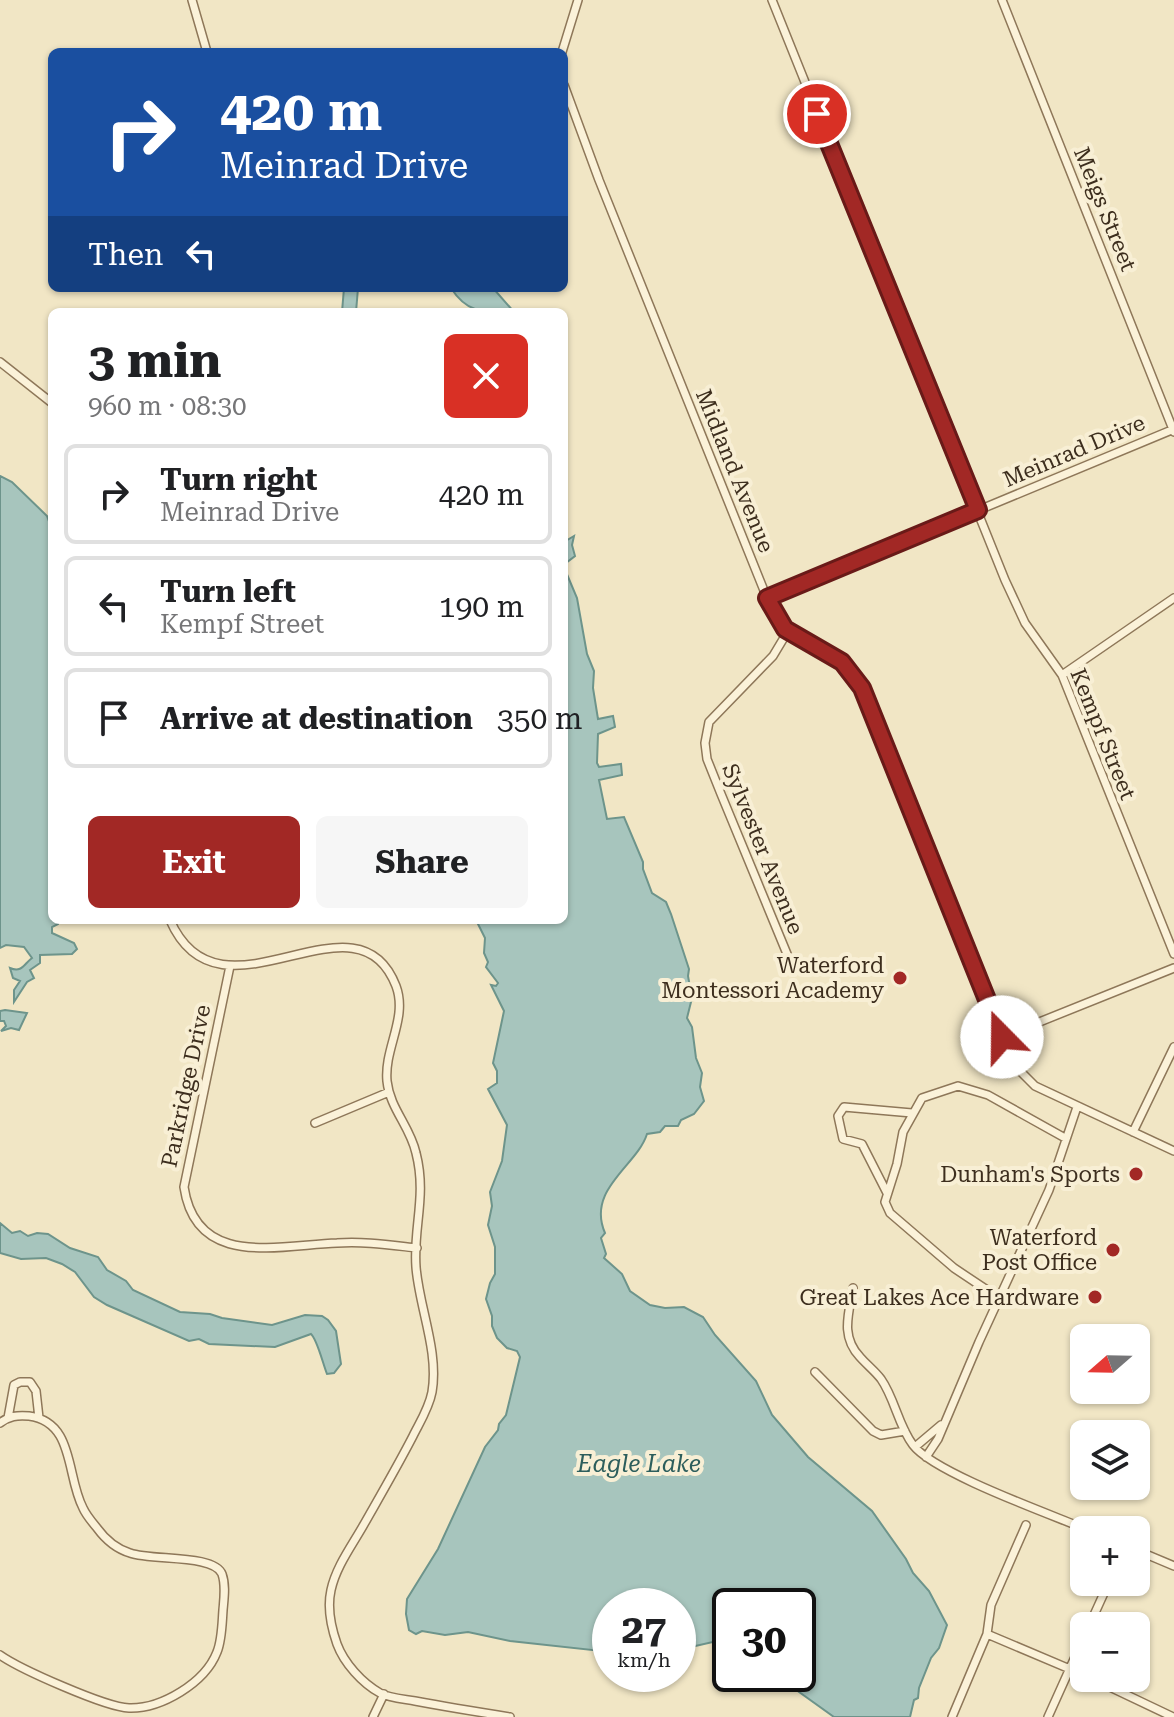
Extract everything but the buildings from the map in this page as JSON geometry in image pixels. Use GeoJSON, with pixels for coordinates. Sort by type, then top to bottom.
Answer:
{"type":"FeatureCollection","features":[{"type":"Feature","properties":{"kind":"street"},"geometry":{"type":"LineString","coordinates":[[192,0],[206,48]]}},
{"type":"Feature","properties":{"kind":"street"},"geometry":{"type":"LineString","coordinates":[[563,48],[578,0]]}},
{"type":"Feature","properties":{"kind":"street","name":"Kempf Street"},"geometry":{"type":"LineString","coordinates":[[772,0],[1018,610],[1062,675],[1174,954]]}},
{"type":"Feature","properties":{"kind":"street","name":"Meigs Street"},"geometry":{"type":"LineString","coordinates":[[1002,0],[1174,430]]}},
{"type":"Feature","properties":{"kind":"street","name":"Midland Avenue"},"geometry":{"type":"LineString","coordinates":[[568,96],[767,598],[776,617],[788,631],[842,662],[862,688],[1016,1067],[1035,1086],[1174,1151]]}},
{"type":"Feature","properties":{"kind":"street"},"geometry":{"type":"LineString","coordinates":[[0,362],[48,400]]}},
{"type":"Feature","properties":{"kind":"street","name":"Meinrad Drive"},"geometry":{"type":"LineString","coordinates":[[767,598],[1174,430]]}},
{"type":"Feature","properties":{"kind":"street"},"geometry":{"type":"LineString","coordinates":[[1062,675],[1174,598]]}},
{"type":"Feature","properties":{"kind":"street","name":"Sylvester Avenue"},"geometry":{"type":"LineString","coordinates":[[788,631],[773,656],[709,722],[705,743],[707,759],[792,966]]}},
{"type":"Feature","properties":{"kind":"street"},"geometry":{"type":"LineString","coordinates":[[172,924],[188,950],[200,958],[230,966],[257,965],[327,947],[365,952],[389,972],[400,1002],[387,1062],[389,1092],[416,1153],[422,1192],[417,1276],[431,1358],[432,1390],[428,1407],[409,1443],[341,1562],[330,1593],[329,1614],[346,1663],[384,1694],[510,1717]]}},
{"type":"Feature","properties":{"kind":"street","name":"Parkridge Drive"},"geometry":{"type":"LineString","coordinates":[[230,966],[184,1187],[193,1216],[212,1237],[251,1248],[348,1242],[417,1248]]}},
{"type":"Feature","properties":{"kind":"street"},"geometry":{"type":"LineString","coordinates":[[1002,1037],[1174,968]]}},
{"type":"Feature","properties":{"kind":"street"},"geometry":{"type":"LineString","coordinates":[[1016,1067],[1030,1046],[1035,1024]]}},
{"type":"Feature","properties":{"kind":"street"},"geometry":{"type":"LineString","coordinates":[[1133,1132],[1174,1047]]}},
{"type":"Feature","properties":{"kind":"street"},"geometry":{"type":"LineString","coordinates":[[999,1298],[912,1234],[890,1213],[885,1202],[903,1132],[922,1098],[958,1086],[988,1095],[1065,1138]]}},
{"type":"Feature","properties":{"kind":"street"},"geometry":{"type":"LineString","coordinates":[[315,1123],[389,1092]]}},
{"type":"Feature","properties":{"kind":"street"},"geometry":{"type":"LineString","coordinates":[[887,1193],[862,1144],[843,1139],[838,1116],[844,1107],[912,1113]]}},
{"type":"Feature","properties":{"kind":"street"},"geometry":{"type":"LineString","coordinates":[[926,1457],[938,1439],[1049,1190],[1077,1107]]}},
{"type":"Feature","properties":{"kind":"street"},"geometry":{"type":"LineString","coordinates":[[853,1288],[847,1317],[849,1338],[859,1356],[883,1381],[915,1447],[940,1466],[1070,1522]]}},
{"type":"Feature","properties":{"kind":"street"},"geometry":{"type":"LineString","coordinates":[[815,1372],[873,1431],[881,1435],[905,1431]]}},
{"type":"Feature","properties":{"kind":"street"},"geometry":{"type":"LineString","coordinates":[[8,1418],[14,1385],[30,1382],[36,1391],[39,1418]]}},
{"type":"Feature","properties":{"kind":"street"},"geometry":{"type":"LineString","coordinates":[[0,1423],[8,1418],[39,1418],[60,1433],[82,1508],[111,1543],[128,1553],[153,1559],[214,1564],[222,1575],[225,1597],[217,1653],[193,1683],[177,1694],[132,1712],[66,1687],[0,1655]]}},
{"type":"Feature","properties":{"kind":"street"},"geometry":{"type":"LineString","coordinates":[[915,1447],[943,1423]]}},
{"type":"Feature","properties":{"kind":"street"},"geometry":{"type":"LineString","coordinates":[[952,1717],[987,1634],[991,1605],[1026,1525]]}},
{"type":"Feature","properties":{"kind":"street"},"geometry":{"type":"LineString","coordinates":[[1150,1556],[1174,1566]]}},
{"type":"Feature","properties":{"kind":"street"},"geometry":{"type":"LineString","coordinates":[[987,1634],[1070,1668],[1048,1717]]}},
{"type":"Feature","properties":{"kind":"street"},"geometry":{"type":"LineString","coordinates":[[1120,1692],[1173,1717]]}},
{"type":"Feature","properties":{"kind":"street"},"geometry":{"type":"LineString","coordinates":[[373,1717],[384,1694]]}},
{"type":"Feature","properties":{"kind":"water"},"geometry":{"type":"Polygon","coordinates":[[[344,292],[358,292],[356,308],[342,308],[344,292]]]}},
{"type":"Feature","properties":{"kind":"water"},"geometry":{"type":"Polygon","coordinates":[[[454,292],[496,292],[510,308],[473,308],[454,292]]]}},
{"type":"Feature","properties":{"kind":"water"},"geometry":{"type":"Polygon","coordinates":[[[0,476],[12,482],[48,519],[48,924],[58,924],[52,927],[52,933],[74,943],[77,949],[72,954],[40,955],[40,963],[30,970],[34,978],[27,982],[14,1002],[14,990],[20,981],[13,978],[10,968],[20,969],[32,958],[24,947],[6,945],[0,948],[0,476]]]}},
{"type":"Feature","properties":{"kind":"water","name":"Eagle Lake"},"geometry":{"type":"Polygon","coordinates":[[[574,536],[572,545],[575,556],[568,561],[568,540],[574,536]]]}},
{"type":"Feature","properties":{"kind":"water","name":"Eagle Lake"},"geometry":{"type":"Polygon","coordinates":[[[568,577],[577,598],[587,654],[594,671],[593,688],[598,719],[613,716],[615,727],[598,734],[597,763],[599,767],[621,764],[622,775],[599,780],[607,819],[624,817],[652,893],[666,902],[671,914],[689,969],[692,998],[687,1018],[692,1027],[696,1058],[702,1073],[700,1087],[704,1101],[694,1114],[681,1120],[678,1126],[665,1126],[660,1132],[647,1134],[642,1146],[607,1191],[601,1217],[605,1233],[601,1238],[606,1254],[604,1258],[622,1274],[630,1291],[650,1305],[684,1307],[703,1317],[756,1381],[772,1415],[808,1457],[872,1511],[913,1573],[929,1591],[947,1625],[919,1688],[918,1698],[914,1700],[910,1717],[834,1717],[799,1692],[816,1692],[816,1588],[712,1588],[712,1642],[696,1646],[696,1588],[592,1588],[592,1650],[510,1641],[468,1632],[445,1635],[422,1631],[416,1634],[409,1630],[407,1599],[438,1549],[485,1447],[506,1415],[520,1357],[517,1351],[507,1348],[497,1338],[486,1299],[495,1274],[495,1247],[488,1225],[492,1206],[490,1192],[502,1161],[507,1125],[488,1089],[497,1083],[493,1063],[504,1011],[491,985],[498,983],[486,967],[488,962],[484,953],[485,938],[478,924],[568,924],[568,577]]]}},
{"type":"Feature","properties":{"kind":"water"},"geometry":{"type":"Polygon","coordinates":[[[0,1011],[27,1013],[19,1030],[11,1028],[1,1031],[6,1026],[4,1021],[0,1021],[0,1011]]]}},
{"type":"Feature","properties":{"kind":"water"},"geometry":{"type":"Polygon","coordinates":[[[0,1223],[12,1233],[20,1231],[28,1236],[48,1234],[70,1248],[98,1257],[107,1270],[126,1281],[133,1290],[180,1312],[272,1325],[305,1315],[322,1316],[336,1331],[341,1364],[334,1373],[327,1374],[311,1334],[275,1347],[209,1344],[199,1339],[189,1341],[107,1305],[94,1297],[75,1272],[62,1264],[46,1258],[21,1259],[0,1253],[0,1223]]]}},
{"type":"Feature","properties":{"kind":"place","name":"Waterford Montessori Academy"},"geometry":{"type":"Point","coordinates":[900,978]}},
{"type":"Feature","properties":{"kind":"place","name":"Dunham's Sports"},"geometry":{"type":"Point","coordinates":[1136,1174]}},
{"type":"Feature","properties":{"kind":"place","name":"Waterford Post Office"},"geometry":{"type":"Point","coordinates":[1113,1250]}},
{"type":"Feature","properties":{"kind":"place","name":"Great Lakes Ace Hardware"},"geometry":{"type":"Point","coordinates":[1095,1297]}},
{"type":"Feature","properties":{"kind":"route"},"geometry":{"type":"LineString","coordinates":[[817,114],[978,510],[767,598],[785,629],[842,662],[862,688],[1002,1037]]}}]}
